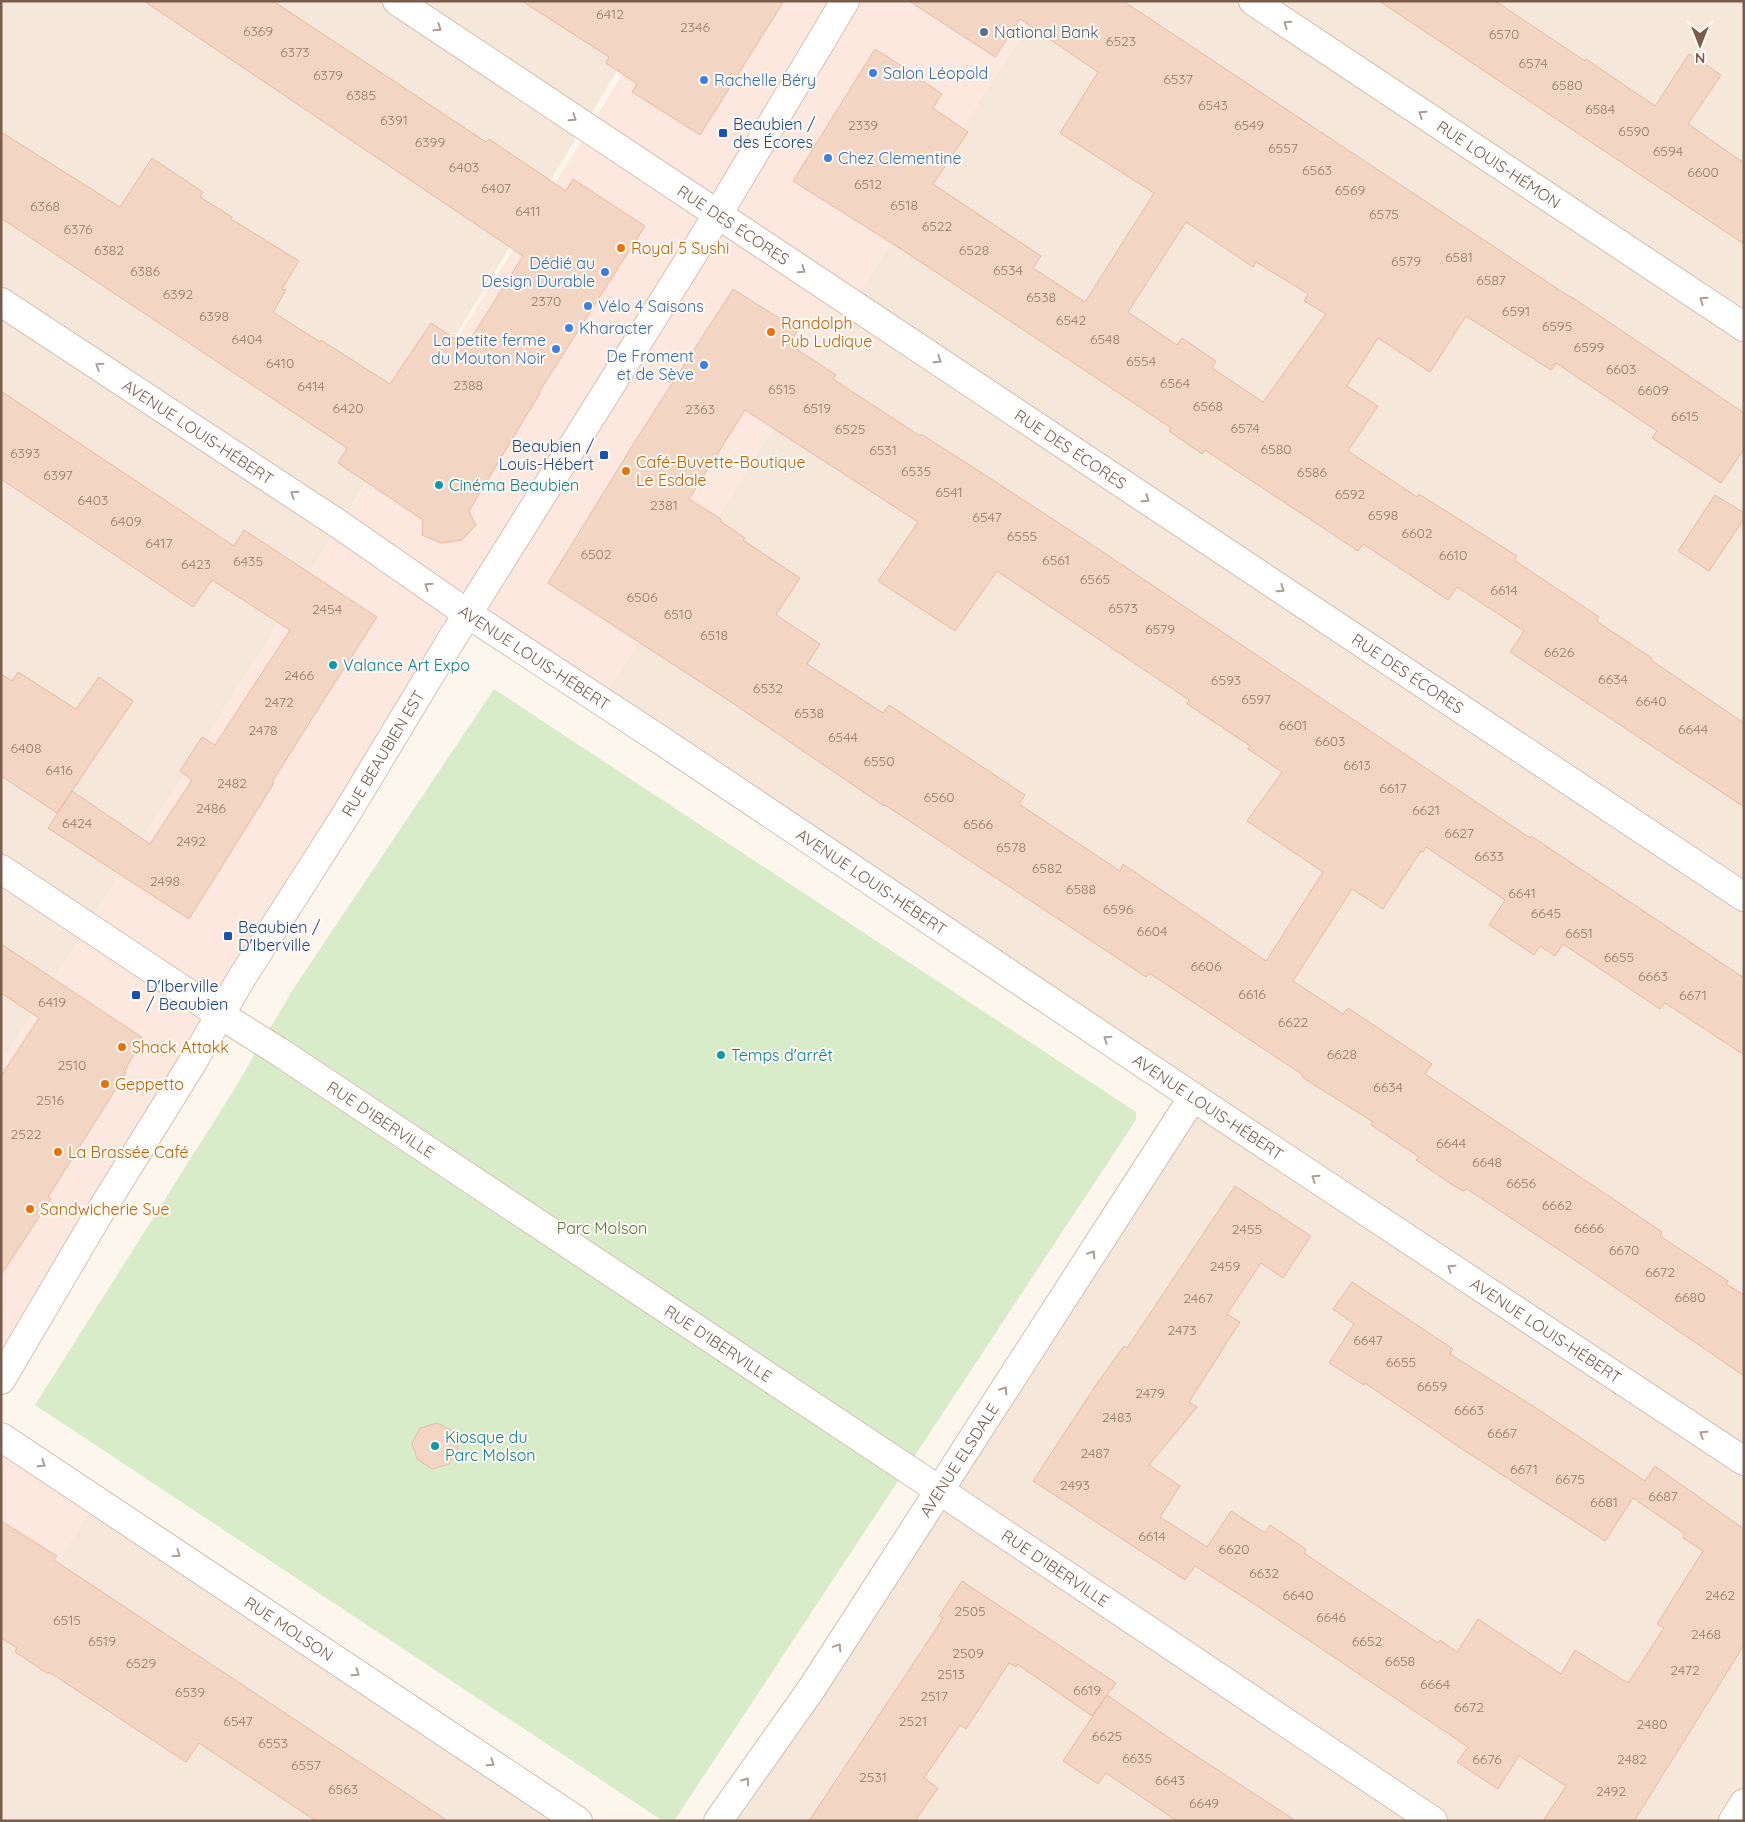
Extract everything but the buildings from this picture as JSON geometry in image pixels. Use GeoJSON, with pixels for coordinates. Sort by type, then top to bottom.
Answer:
{"type":"FeatureCollection","features":[{"type":"Feature","properties":{"kind":"street","name":"RUE DES ÉCORES"},"geometry":{"type":"LineString","coordinates":[[397,1],[1744,897]]}},
{"type":"Feature","properties":{"kind":"street","name":"RUE BEAUBIEN EST"},"geometry":{"type":"LineString","coordinates":[[1,1380],[220,1014],[718,214],[845,1]]}},
{"type":"Feature","properties":{"kind":"street","name":"RUE LOUIS-HÉMON"},"geometry":{"type":"LineString","coordinates":[[1253,1],[1744,327]]}},
{"type":"Feature","properties":{"kind":"street","name":"AVENUE LOUIS-HÉBERT"},"geometry":{"type":"LineString","coordinates":[[1,302],[340,525],[468,614],[1744,1461]]}},
{"type":"Feature","properties":{"kind":"street","name":"RUE D'IBERVILLE"},"geometry":{"type":"LineString","coordinates":[[1,869],[939,1490],[1433,1821]]}},
{"type":"Feature","properties":{"kind":"street","name":"AVENUE ELSDALE"},"geometry":{"type":"LineString","coordinates":[[718,1821],[812,1688],[1193,1097]]}},
{"type":"Feature","properties":{"kind":"street","name":"RUE MOLSON"},"geometry":{"type":"LineString","coordinates":[[1,1437],[578,1821]]}},
{"type":"Feature","properties":{"kind":"street"},"geometry":{"type":"LineString","coordinates":[[1733,1821],[1744,1803]]}},
{"type":"Feature","properties":{"kind":"shaded area"},"geometry":{"type":"Polygon","coordinates":[[[1,1],[660,1],[340,525],[1,1064],[1,1]]]}},
{"type":"Feature","properties":{"kind":"shaded area"},"geometry":{"type":"Polygon","coordinates":[[[666,1],[1043,1],[601,701],[468,614],[1,1380],[1,1064],[589,129],[666,1]]]}},
{"type":"Feature","properties":{"kind":"shaded area"},"geometry":{"type":"Polygon","coordinates":[[[1043,1],[1744,1],[1744,1821],[718,1821],[1193,1097],[601,701],[1043,1]]]}},
{"type":"Feature","properties":{"kind":"shaded area"},"geometry":{"type":"Polygon","coordinates":[[[1,1438],[94,1505],[1,1650],[1,1438]]]}},
{"type":"Feature","properties":{"kind":"shaded area"},"geometry":{"type":"Polygon","coordinates":[[[94,1505],[576,1821],[1,1821],[1,1650],[94,1505]]]}},
{"type":"Feature","properties":{"kind":"green space","name":"Parc Molson"},"geometry":{"type":"Polygon","coordinates":[[[494,689],[1136,1112],[1136,1120],[674,1821],[663,1821],[35,1405],[232,1093],[292,991],[494,689]]]}},
{"type":"Feature","properties":{"kind":"place","name":"National Bank"},"geometry":{"type":"Point","coordinates":[984,32]}},
{"type":"Feature","properties":{"kind":"place","name":"Salon Léopold"},"geometry":{"type":"Point","coordinates":[873,73]}},
{"type":"Feature","properties":{"kind":"place","name":"Rachelle Béry"},"geometry":{"type":"Point","coordinates":[704,80]}},
{"type":"Feature","properties":{"kind":"place","name":"Beaubien / des Écores"},"geometry":{"type":"Point","coordinates":[723,133]}},
{"type":"Feature","properties":{"kind":"place","name":"Chez Clementine"},"geometry":{"type":"Point","coordinates":[828,158]}},
{"type":"Feature","properties":{"kind":"place","name":"Royal 5 Sushi"},"geometry":{"type":"Point","coordinates":[621,248]}},
{"type":"Feature","properties":{"kind":"place","name":"Dédié au Design Durable"},"geometry":{"type":"Point","coordinates":[605,272]}},
{"type":"Feature","properties":{"kind":"place","name":"Vélo 4 Saisons"},"geometry":{"type":"Point","coordinates":[588,306]}},
{"type":"Feature","properties":{"kind":"place","name":"Kharacter"},"geometry":{"type":"Point","coordinates":[569,328]}},
{"type":"Feature","properties":{"kind":"place","name":"Randolph Pub Ludique"},"geometry":{"type":"Point","coordinates":[771,332]}},
{"type":"Feature","properties":{"kind":"place","name":"La petite ferme du Mouton Noir"},"geometry":{"type":"Point","coordinates":[556,349]}},
{"type":"Feature","properties":{"kind":"place","name":"De Froment et de Sève"},"geometry":{"type":"Point","coordinates":[704,365]}},
{"type":"Feature","properties":{"kind":"place","name":"Beaubien / Louis-Hébert"},"geometry":{"type":"Point","coordinates":[604,455]}},
{"type":"Feature","properties":{"kind":"place","name":"Café-Buvette-Boutique Le Esdale"},"geometry":{"type":"Point","coordinates":[626,471]}},
{"type":"Feature","properties":{"kind":"place","name":"Cinéma Beaubien"},"geometry":{"type":"Point","coordinates":[439,485]}},
{"type":"Feature","properties":{"kind":"place","name":"Valance Art Expo"},"geometry":{"type":"Point","coordinates":[333,665]}},
{"type":"Feature","properties":{"kind":"place","name":"Beaubien / D'Iberville"},"geometry":{"type":"Point","coordinates":[228,936]}},
{"type":"Feature","properties":{"kind":"place","name":"D'Iberville / Beaubien"},"geometry":{"type":"Point","coordinates":[136,995]}},
{"type":"Feature","properties":{"kind":"place","name":"Shack Attakk"},"geometry":{"type":"Point","coordinates":[122,1047]}},
{"type":"Feature","properties":{"kind":"place","name":"Temps d'arrêt"},"geometry":{"type":"Point","coordinates":[721,1055]}},
{"type":"Feature","properties":{"kind":"place","name":"Geppetto"},"geometry":{"type":"Point","coordinates":[105,1084]}},
{"type":"Feature","properties":{"kind":"place","name":"La Brassée Café"},"geometry":{"type":"Point","coordinates":[58,1152]}},
{"type":"Feature","properties":{"kind":"place","name":"Sandwicherie Sue"},"geometry":{"type":"Point","coordinates":[30,1209]}},
{"type":"Feature","properties":{"kind":"place","name":"Kiosque du Parc Molson"},"geometry":{"type":"Point","coordinates":[435,1446]}}]}
